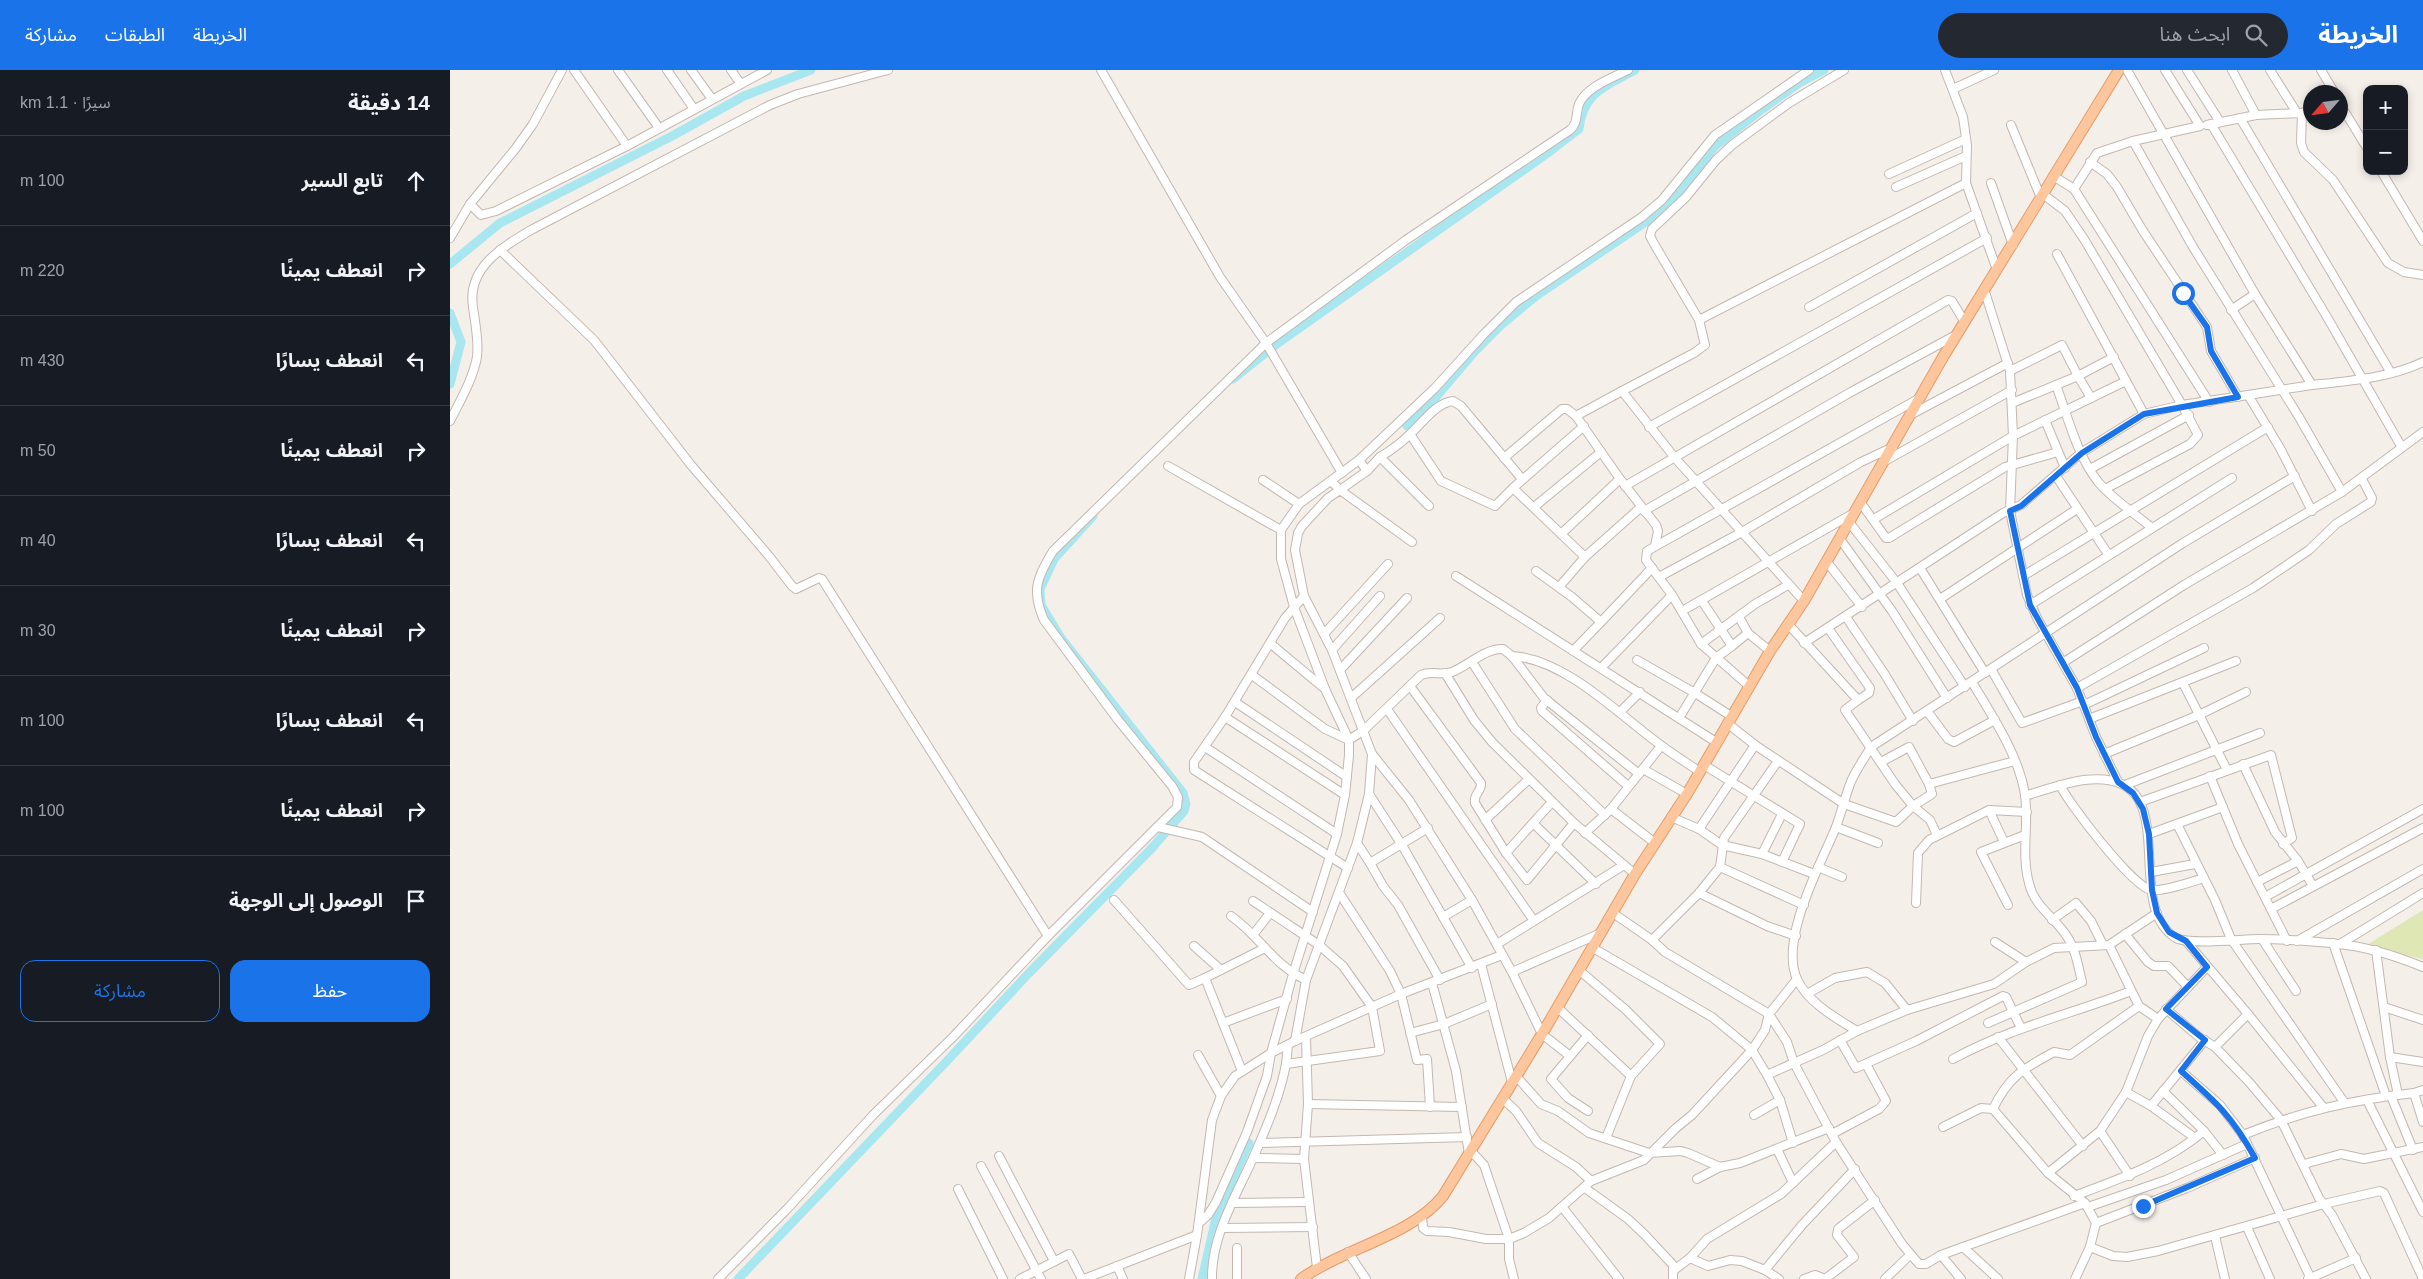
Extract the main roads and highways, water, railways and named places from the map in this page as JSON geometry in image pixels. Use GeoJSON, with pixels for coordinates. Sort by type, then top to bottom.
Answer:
{"type":"FeatureCollection","features":[{"type":"Feature","properties":{"kind":"main road"},"geometry":{"type":"LineString","coordinates":[[1301,1279],[1317,1268],[1422,1216],[1443,1196],[1580,971],[1635,874],[1687,794],[1770,651],[1804,601],[1859,508],[1964,321],[2055,177],[2119,70]]}},
{"type":"Feature","properties":{"kind":"waterway"},"geometry":{"type":"LineString","coordinates":[[450,264],[500,223],[674,135],[744,96],[811,70]]}},
{"type":"Feature","properties":{"kind":"waterway"},"geometry":{"type":"LineString","coordinates":[[1233,379],[1278,343],[1579,129],[1581,116],[1591,98],[1606,86],[1635,70]]}},
{"type":"Feature","properties":{"kind":"waterway"},"geometry":{"type":"LineString","coordinates":[[1407,426],[1430,404],[1475,351],[1501,325],[1536,296],[1650,219],[1686,185],[1714,147],[1799,83],[1824,70]]}},
{"type":"Feature","properties":{"kind":"waterway"},"geometry":{"type":"LineString","coordinates":[[450,313],[461,342],[450,384]]}},
{"type":"Feature","properties":{"kind":"waterway"},"geometry":{"type":"LineString","coordinates":[[738,1279],[1029,973],[1151,849],[1184,811],[1186,804],[1183,793],[1061,638],[1041,605],[1040,589],[1054,559],[1093,516]]}},
{"type":"Feature","properties":{"kind":"waterway"},"geometry":{"type":"LineString","coordinates":[[1202,1279],[1216,1218],[1249,1143]]}}]}
